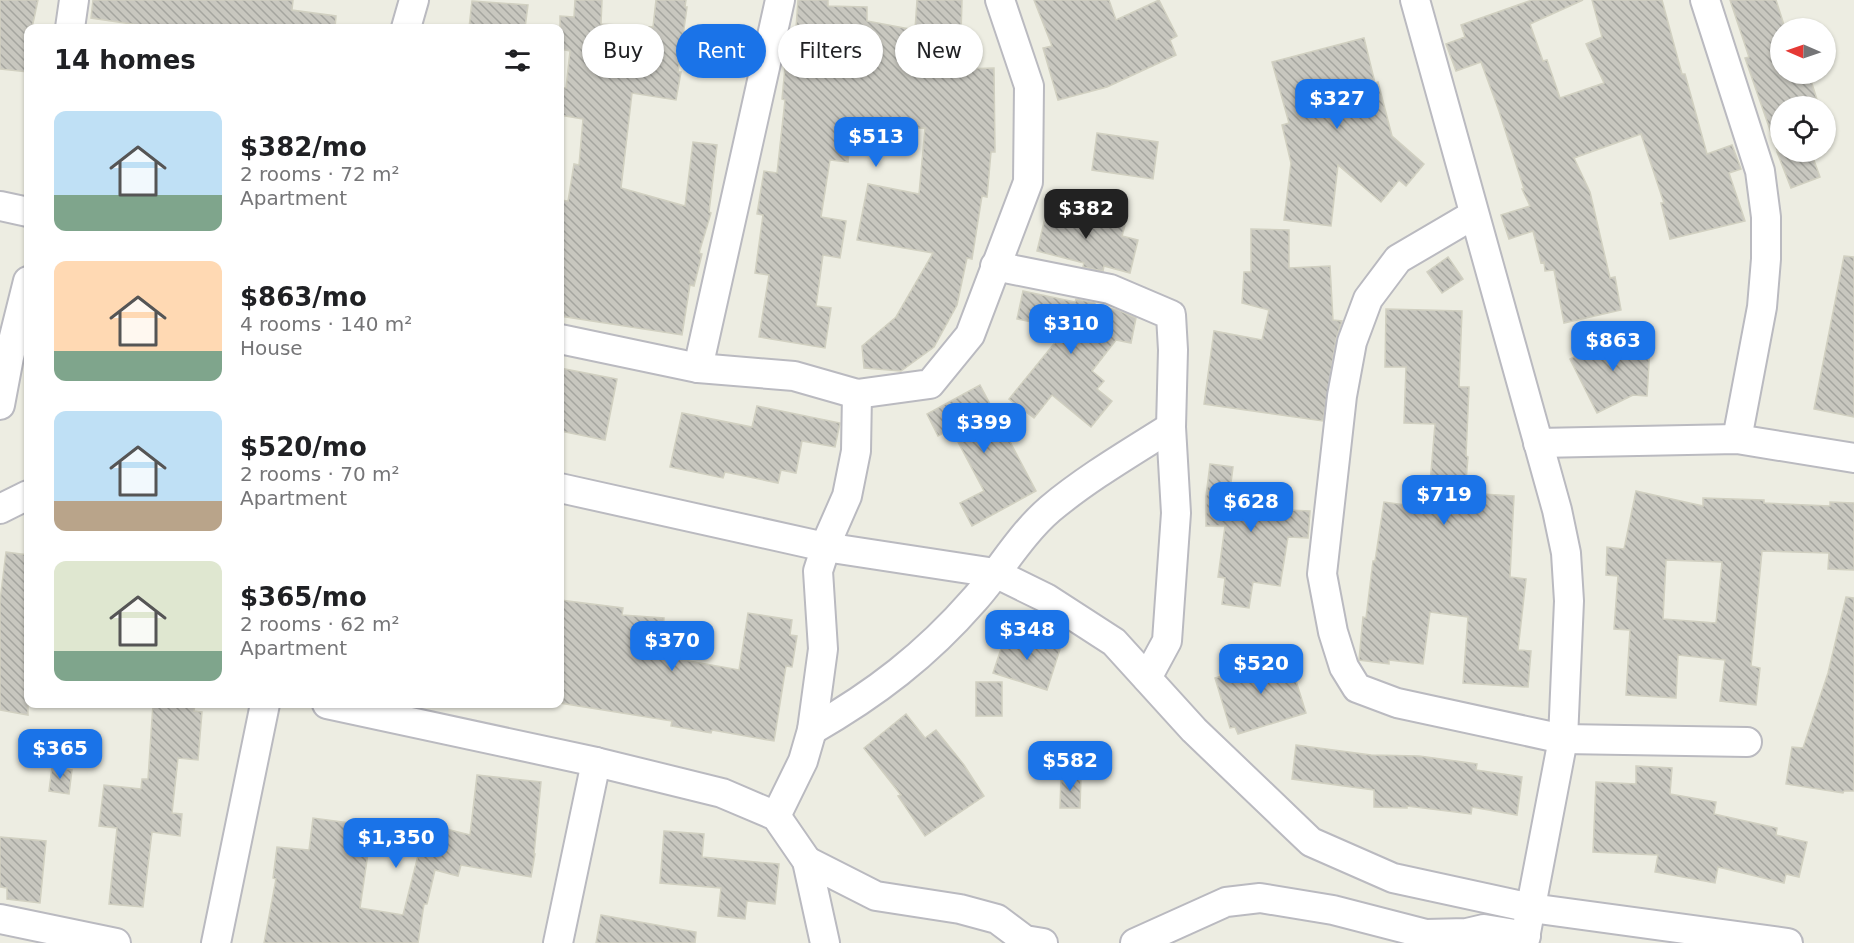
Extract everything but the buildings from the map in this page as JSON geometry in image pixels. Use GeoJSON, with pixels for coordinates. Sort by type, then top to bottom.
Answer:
{"type":"FeatureCollection","features":[{"type":"Feature","properties":{"kind":"street"},"geometry":{"type":"LineString","coordinates":[[71,24],[74,0]]}},
{"type":"Feature","properties":{"kind":"street"},"geometry":{"type":"LineString","coordinates":[[407,24],[414,0]]}},
{"type":"Feature","properties":{"kind":"street"},"geometry":{"type":"LineString","coordinates":[[698,368],[780,0]]}},
{"type":"Feature","properties":{"kind":"street"},"geometry":{"type":"LineString","coordinates":[[564,340],[698,368],[794,376],[857,394],[930,384],[970,335],[1028,182],[1029,86],[1000,0]]}},
{"type":"Feature","properties":{"kind":"street"},"geometry":{"type":"LineString","coordinates":[[1135,943],[1226,902],[1260,898],[1333,910],[1426,934],[1467,933],[1484,929],[1525,939],[1563,739],[1569,601],[1566,553],[1557,510],[1415,0]]}},
{"type":"Feature","properties":{"kind":"street"},"geometry":{"type":"LineString","coordinates":[[1705,0],[1760,171],[1766,217],[1766,259],[1762,307],[1737,439]]}},
{"type":"Feature","properties":{"kind":"street"},"geometry":{"type":"LineString","coordinates":[[0,206],[24,211]]}},
{"type":"Feature","properties":{"kind":"street"},"geometry":{"type":"LineString","coordinates":[[1473,215],[1398,258],[1368,299],[1352,342],[1342,396],[1322,574],[1333,632],[1344,667],[1357,688],[1397,704],[1563,739],[1747,742]]}},
{"type":"Feature","properties":{"kind":"street"},"geometry":{"type":"LineString","coordinates":[[995,266],[1110,289],[1172,315],[1171,427],[1176,513],[1167,641],[1147,678]]}},
{"type":"Feature","properties":{"kind":"street"},"geometry":{"type":"LineString","coordinates":[[0,405],[24,297]]}},
{"type":"Feature","properties":{"kind":"street"},"geometry":{"type":"LineString","coordinates":[[776,816],[803,760],[812,730],[823,649],[818,571],[825,547],[847,495],[856,451],[857,394]]}},
{"type":"Feature","properties":{"kind":"street"},"geometry":{"type":"LineString","coordinates":[[812,730],[850,708],[899,674],[937,640],[1049,510],[1094,477],[1171,427]]}},
{"type":"Feature","properties":{"kind":"street"},"geometry":{"type":"LineString","coordinates":[[1538,443],[1737,439],[1854,458]]}},
{"type":"Feature","properties":{"kind":"street"},"geometry":{"type":"LineString","coordinates":[[564,489],[825,547],[995,573],[1046,598],[1114,642],[1194,729],[1311,842],[1393,878],[1531,908],[1788,943]]}},
{"type":"Feature","properties":{"kind":"street"},"geometry":{"type":"LineString","coordinates":[[0,509],[24,497]]}},
{"type":"Feature","properties":{"kind":"street"},"geometry":{"type":"LineString","coordinates":[[216,943],[264,708]]}},
{"type":"Feature","properties":{"kind":"street"},"geometry":{"type":"LineString","coordinates":[[346,708],[596,762],[722,793],[776,816],[807,861],[825,943]]}},
{"type":"Feature","properties":{"kind":"street"},"geometry":{"type":"LineString","coordinates":[[558,943],[596,762]]}},
{"type":"Feature","properties":{"kind":"street"},"geometry":{"type":"LineString","coordinates":[[807,861],[876,896],[960,909],[997,919],[1025,940],[1043,943]]}},
{"type":"Feature","properties":{"kind":"street"},"geometry":{"type":"LineString","coordinates":[[0,919],[116,943]]}}]}
